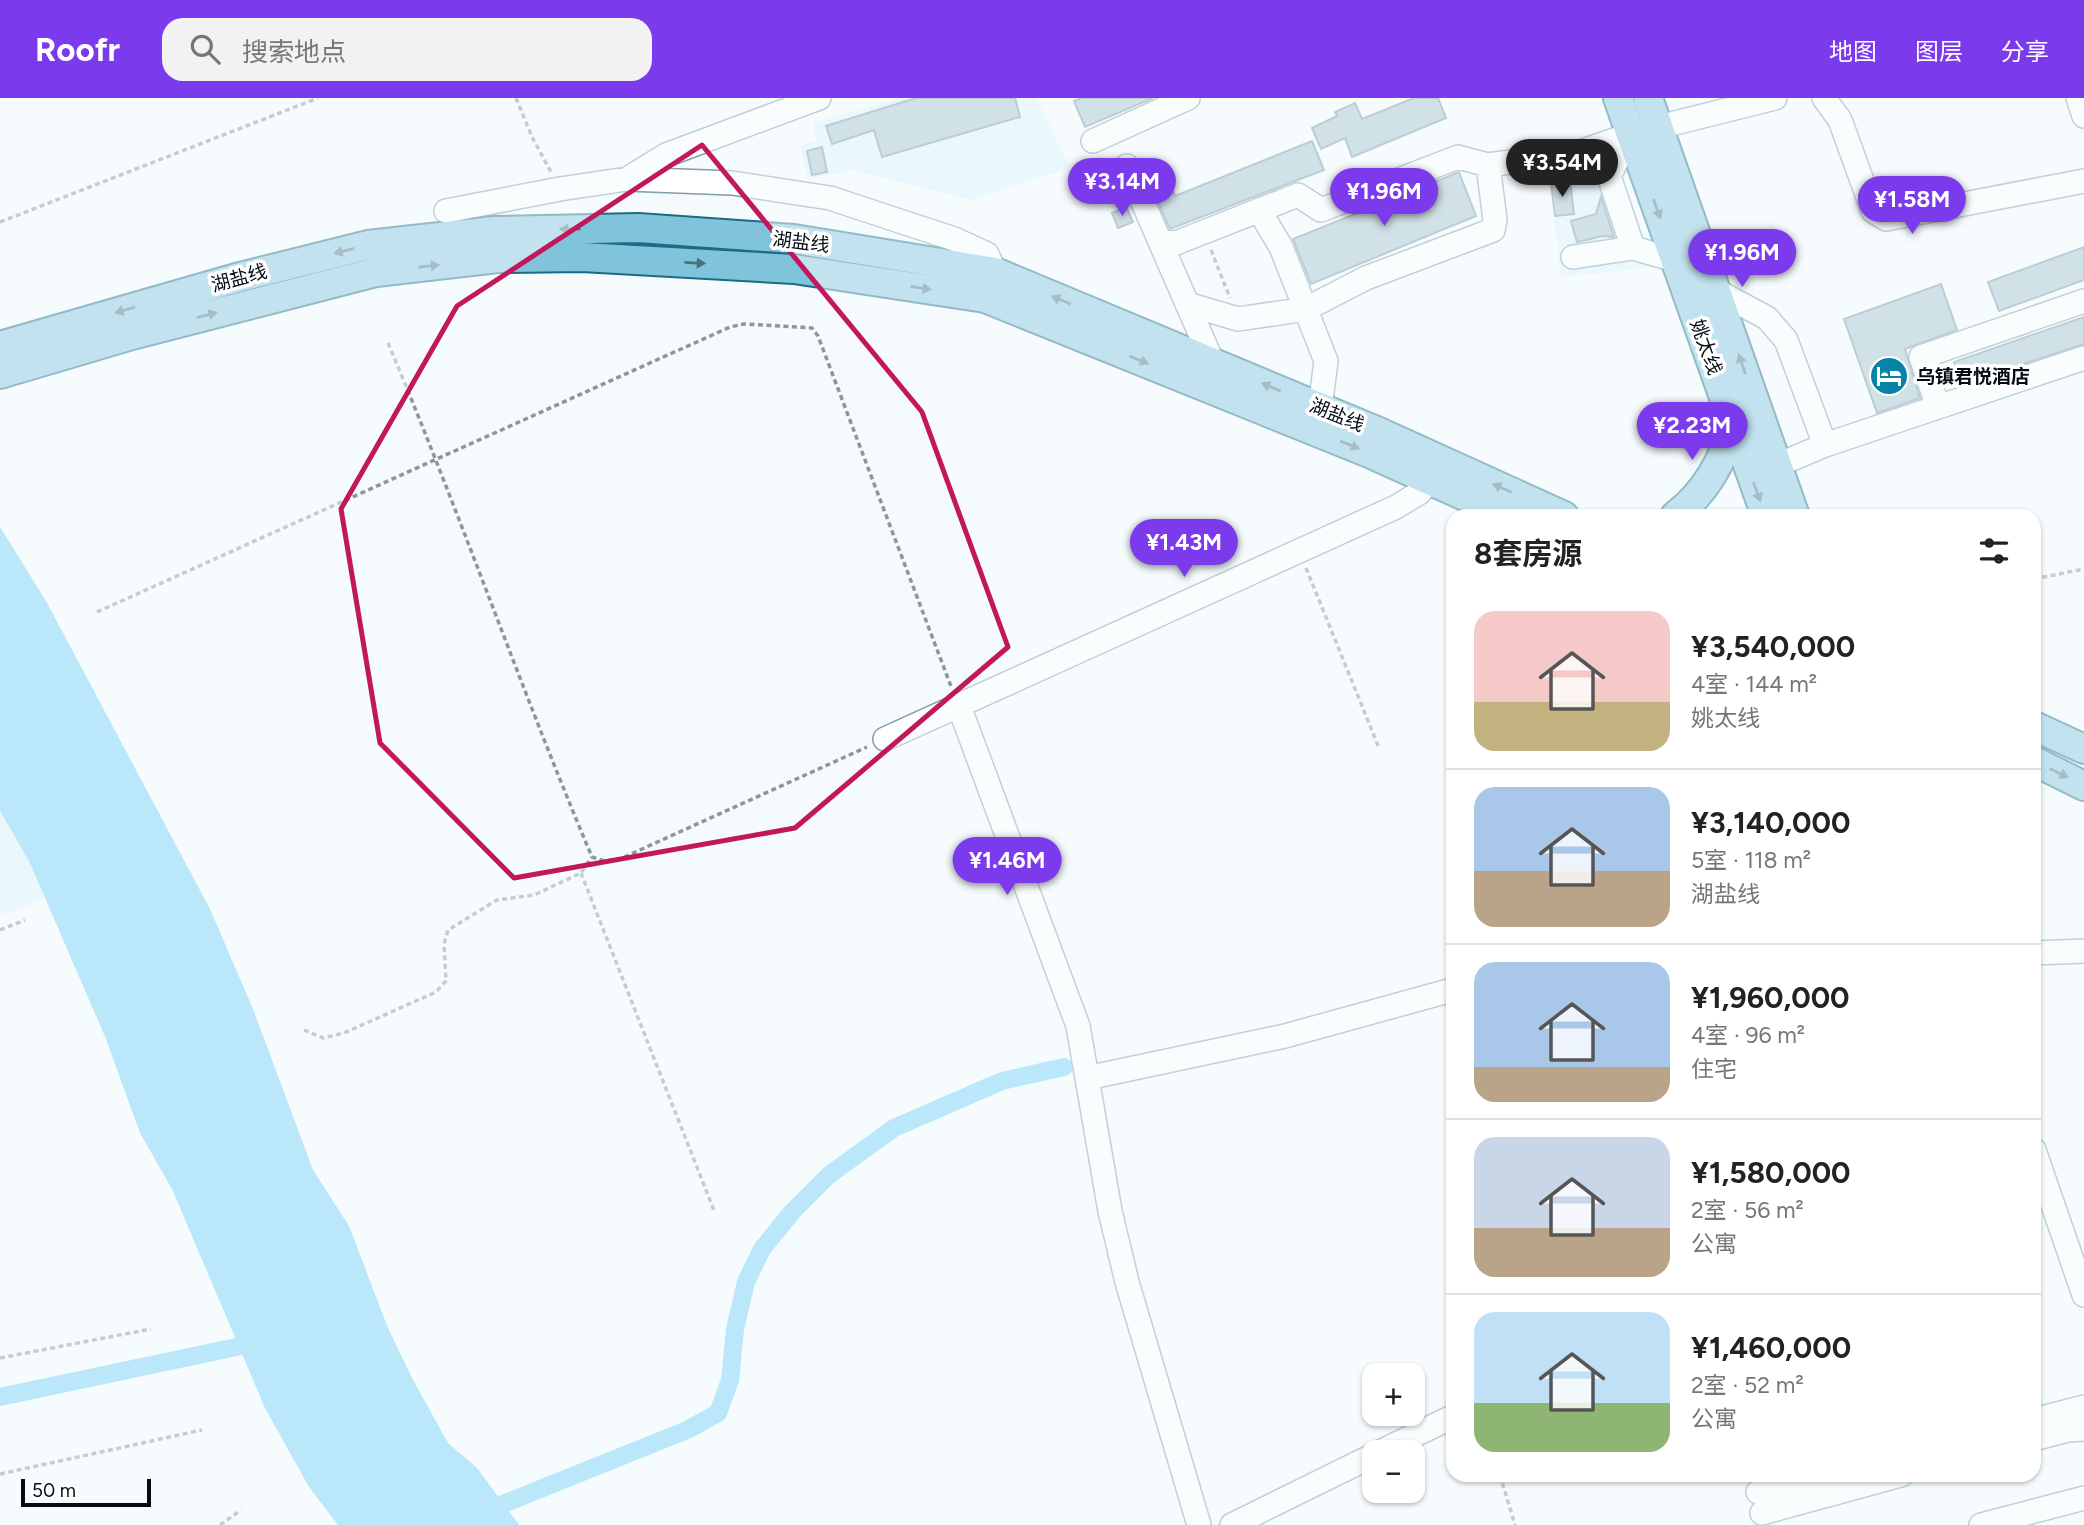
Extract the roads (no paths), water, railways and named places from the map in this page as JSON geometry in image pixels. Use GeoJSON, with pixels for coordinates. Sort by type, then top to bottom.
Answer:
{"type":"FeatureCollection","features":[{"type":"Feature","properties":{"kind":"main road","name":"姚太线"},"geometry":{"type":"LineString","coordinates":[[1618,98],[1764,509]]}},
{"type":"Feature","properties":{"kind":"main road","name":"姚太线"},"geometry":{"type":"LineString","coordinates":[[1648,98],[1777,465],[1796,509]]}},
{"type":"Feature","properties":{"kind":"main road","name":"湖盐线"},"geometry":{"type":"LineString","coordinates":[[0,346],[240,277],[368,245],[494,231],[638,228],[794,239],[995,272],[1320,408],[1548,509]]}},
{"type":"Feature","properties":{"kind":"main road","name":"湖盐线"},"geometry":{"type":"LineString","coordinates":[[0,374],[132,335],[376,272],[498,258],[582,257],[794,269],[985,298],[1357,448],[1494,509]]}},
{"type":"Feature","properties":{"kind":"main road"},"geometry":{"type":"LineString","coordinates":[[1684,509],[1713,476],[1734,425]]}},
{"type":"Feature","properties":{"kind":"main road"},"geometry":{"type":"LineString","coordinates":[[2041,729],[2084,749]]}},
{"type":"Feature","properties":{"kind":"main road"},"geometry":{"type":"LineString","coordinates":[[2041,764],[2084,786]]}},
{"type":"Feature","properties":{"kind":"street"},"geometry":{"type":"LineString","coordinates":[[627,179],[667,155],[819,98]]}},
{"type":"Feature","properties":{"kind":"street"},"geometry":{"type":"LineString","coordinates":[[1093,141],[1188,98]]}},
{"type":"Feature","properties":{"kind":"street"},"geometry":{"type":"LineString","coordinates":[[1160,242],[1176,243],[1298,195],[1321,210],[1458,157],[1488,165],[1577,153],[1631,134],[1775,98]]}},
{"type":"Feature","properties":{"kind":"street"},"geometry":{"type":"LineString","coordinates":[[1824,98],[1840,120],[1873,211],[1886,219],[2084,181]]}},
{"type":"Feature","properties":{"kind":"street"},"geometry":{"type":"LineString","coordinates":[[2078,98],[2084,116]]}},
{"type":"Feature","properties":{"kind":"street"},"geometry":{"type":"LineString","coordinates":[[1631,134],[1609,176],[1633,248]]}},
{"type":"Feature","properties":{"kind":"street"},"geometry":{"type":"LineString","coordinates":[[1187,304],[1238,319],[1306,309],[1366,278],[1493,230],[1495,220],[1488,165]]}},
{"type":"Feature","properties":{"kind":"street"},"geometry":{"type":"LineString","coordinates":[[1127,166],[1213,363]]}},
{"type":"Feature","properties":{"kind":"street"},"geometry":{"type":"LineString","coordinates":[[446,211],[627,179],[732,183],[830,198],[954,239],[987,254],[995,272]]}},
{"type":"Feature","properties":{"kind":"street"},"geometry":{"type":"LineString","coordinates":[[1259,210],[1281,247],[1325,361],[1320,408]]}},
{"type":"Feature","properties":{"kind":"street"},"geometry":{"type":"LineString","coordinates":[[1573,257],[1633,248],[1675,260]]}},
{"type":"Feature","properties":{"kind":"street"},"geometry":{"type":"LineString","coordinates":[[1717,291],[1768,318],[1786,340],[1825,445]]}},
{"type":"Feature","properties":{"kind":"street"},"geometry":{"type":"LineString","coordinates":[[1938,407],[1921,357],[2084,301]]}},
{"type":"Feature","properties":{"kind":"street"},"geometry":{"type":"LineString","coordinates":[[1777,465],[1825,445],[2084,358]]}},
{"type":"Feature","properties":{"kind":"street"},"geometry":{"type":"LineString","coordinates":[[885,739],[1301,561],[1419,493],[1430,480]]}},
{"type":"Feature","properties":{"kind":"street"},"geometry":{"type":"LineString","coordinates":[[959,706],[1078,1026],[1108,1200],[1124,1270],[1199,1525]]}},
{"type":"Feature","properties":{"kind":"street"},"geometry":{"type":"LineString","coordinates":[[2041,953],[2084,951]]}},
{"type":"Feature","properties":{"kind":"street"},"geometry":{"type":"LineString","coordinates":[[1087,1079],[1284,1036],[1446,991]]}},
{"type":"Feature","properties":{"kind":"street"},"geometry":{"type":"LineString","coordinates":[[2041,1170],[2084,1294]]}},
{"type":"Feature","properties":{"kind":"street"},"geometry":{"type":"LineString","coordinates":[[2041,1418],[2084,1407]]}},
{"type":"Feature","properties":{"kind":"street"},"geometry":{"type":"LineString","coordinates":[[1405,1440],[1446,1420]]}},
{"type":"Feature","properties":{"kind":"street"},"geometry":{"type":"LineString","coordinates":[[2041,1437],[2067,1430],[2084,1429]]}},
{"type":"Feature","properties":{"kind":"street"},"geometry":{"type":"LineString","coordinates":[[1232,1525],[1362,1461]]}},
{"type":"Feature","properties":{"kind":"street"},"geometry":{"type":"LineString","coordinates":[[1760,1501],[1805,1482]]}},
{"type":"Feature","properties":{"kind":"street"},"geometry":{"type":"LineString","coordinates":[[1760,1501],[1863,1482]]}},
{"type":"Feature","properties":{"kind":"street"},"geometry":{"type":"LineString","coordinates":[[1981,1525],[2084,1498]]}},
{"type":"Feature","properties":{"kind":"water"},"geometry":{"type":"Polygon","coordinates":[[[0,527],[46,601],[210,909],[253,1009],[313,1170],[349,1226],[388,1328],[412,1378],[448,1443],[477,1468],[519,1525],[338,1525],[309,1487],[265,1408],[172,1189],[140,1133],[106,1039],[29,861],[0,811],[0,527]]]}},
{"type":"Feature","properties":{"kind":"waterway"},"geometry":{"type":"LineString","coordinates":[[461,1525],[503,1504],[687,1430],[718,1413],[730,1380],[735,1329],[746,1282],[762,1249],[792,1212],[829,1175],[894,1128],[1002,1081],[1064,1067]]}},
{"type":"Feature","properties":{"kind":"waterway"},"geometry":{"type":"LineString","coordinates":[[0,1397],[260,1342]]}},
{"type":"Feature","properties":{"kind":"place","name":"乌镇君悦酒店"},"geometry":{"type":"Point","coordinates":[1889,376]}}]}
